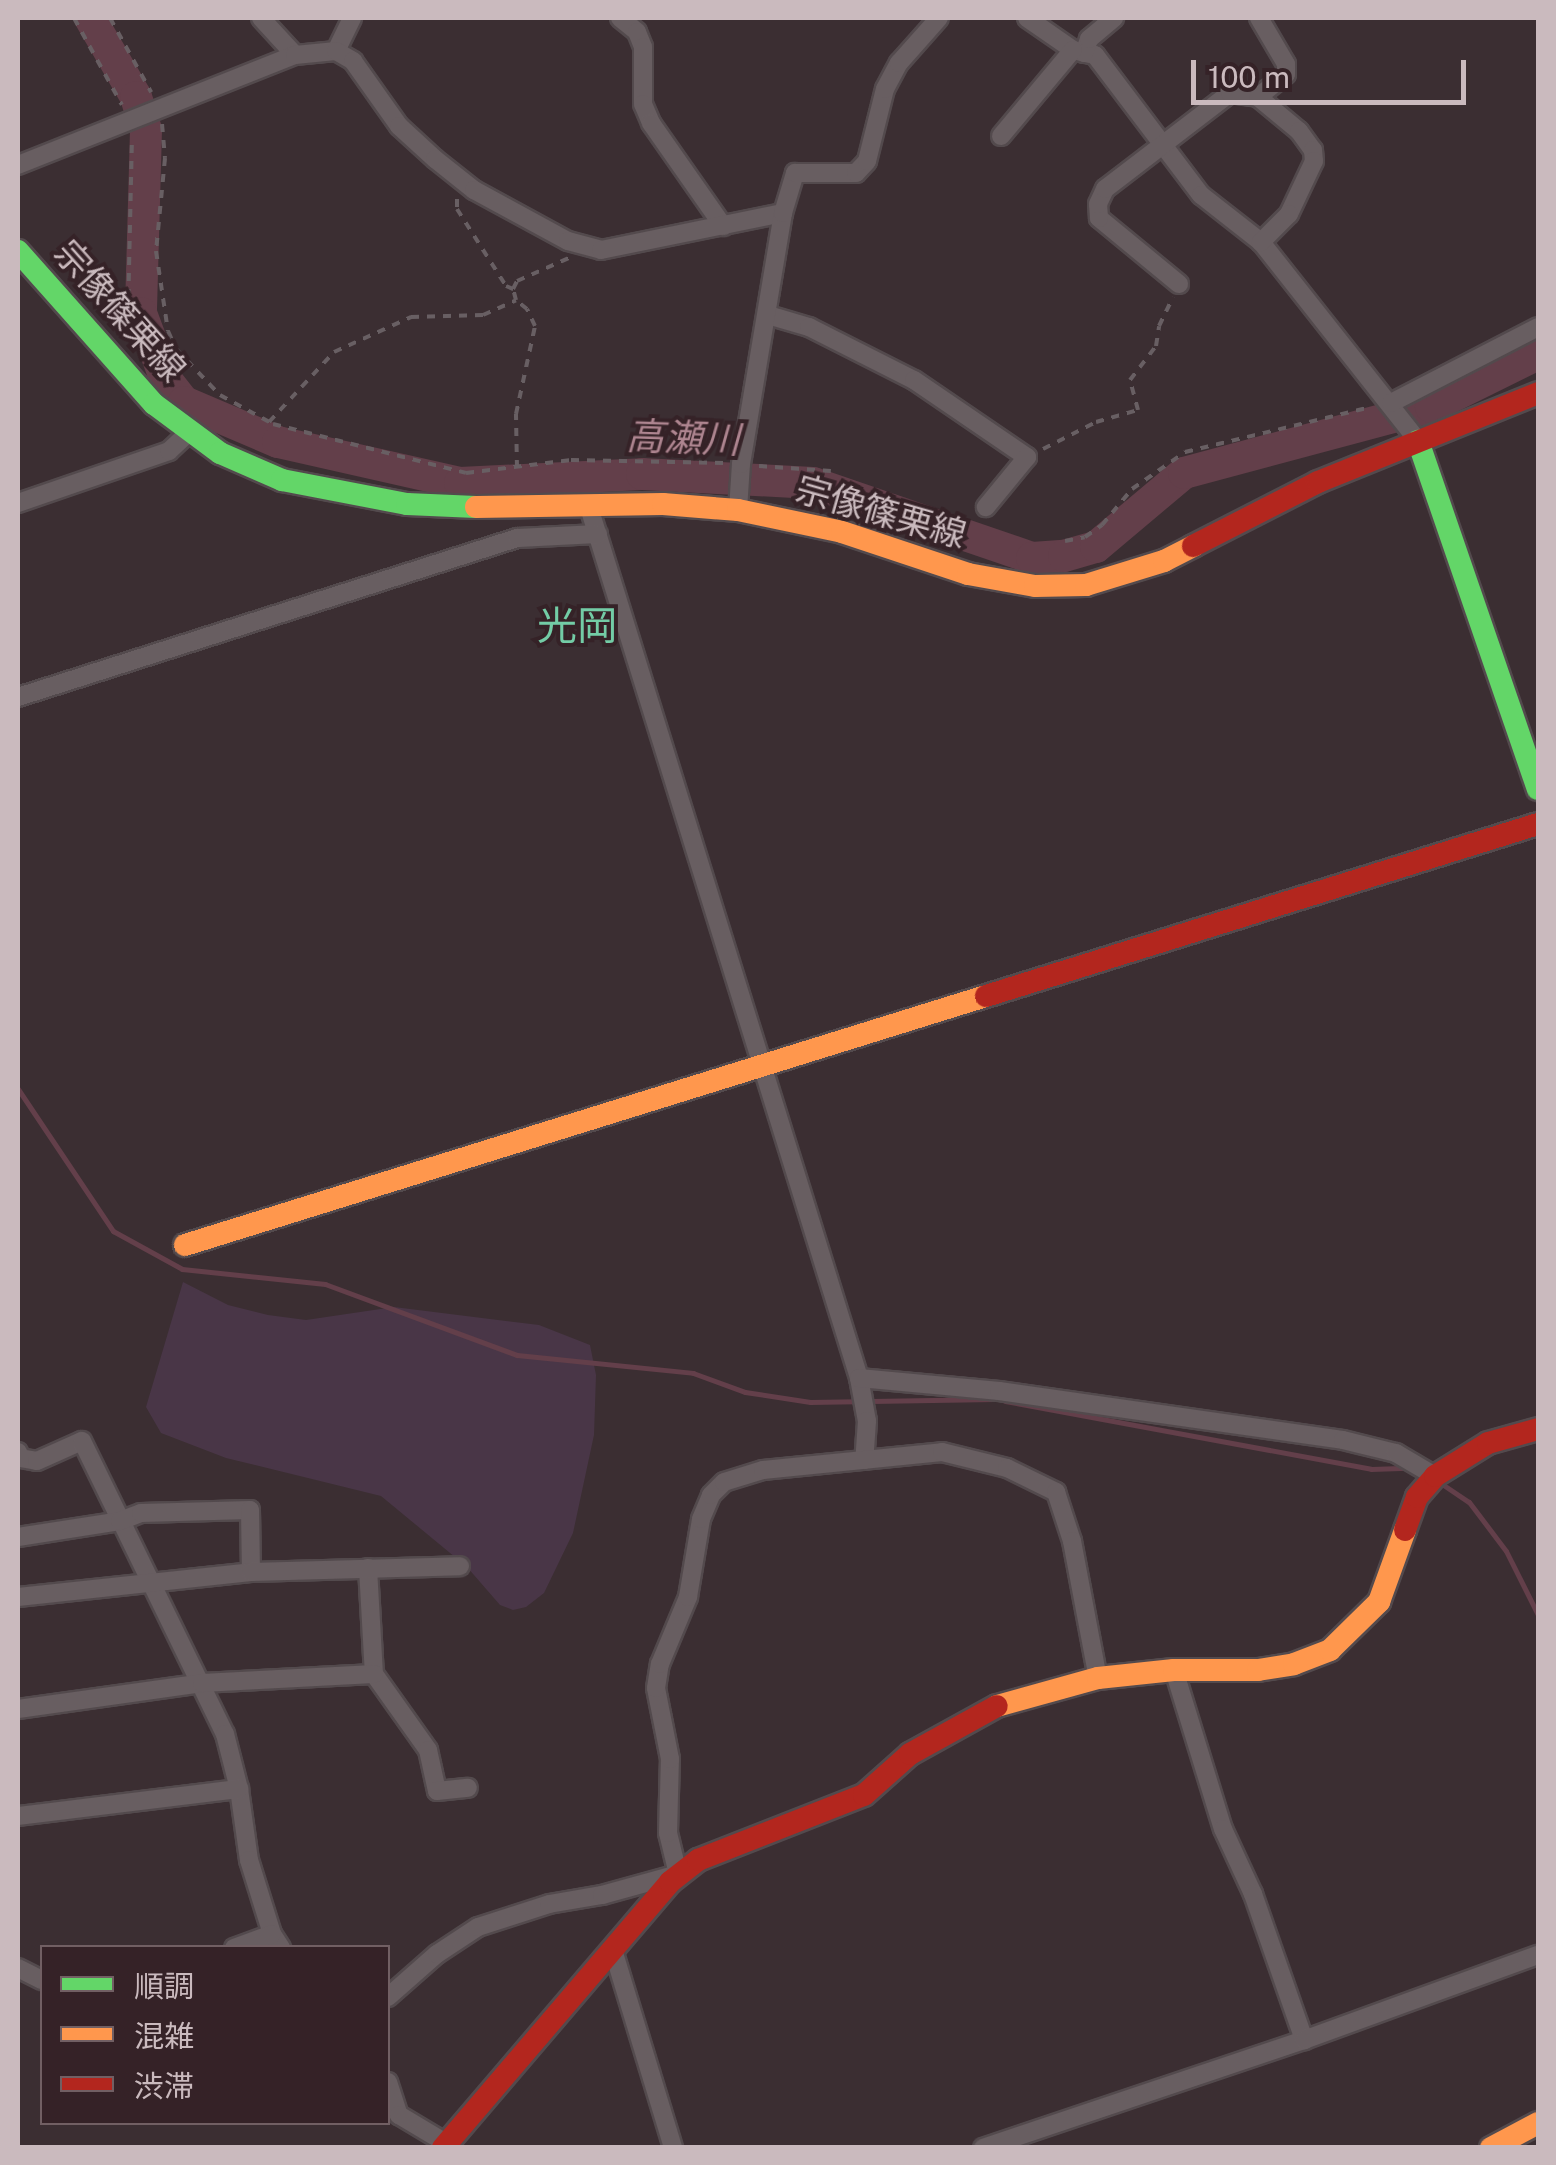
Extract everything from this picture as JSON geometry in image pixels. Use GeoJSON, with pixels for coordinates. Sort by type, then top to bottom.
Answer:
{"type":"FeatureCollection","features":[{"type":"Feature","properties":{"kind":"street"},"geometry":{"type":"LineString","coordinates":[[261,18],[295,55]]}},
{"type":"Feature","properties":{"kind":"street"},"geometry":{"type":"LineString","coordinates":[[336,51],[352,18]]}},
{"type":"Feature","properties":{"kind":"street"},"geometry":{"type":"LineString","coordinates":[[620,18],[637,32],[644,47],[643,104],[651,123],[723,226]]}},
{"type":"Feature","properties":{"kind":"street"},"geometry":{"type":"LineString","coordinates":[[738,510],[740,464],[783,213],[794,173],[856,173],[867,161],[885,89],[899,63],[939,18]]}},
{"type":"Feature","properties":{"kind":"street"},"geometry":{"type":"LineString","coordinates":[[1027,18],[1078,52],[1094,56],[1201,195],[1262,242],[1414,435],[1538,789]]}},
{"type":"Feature","properties":{"kind":"street"},"geometry":{"type":"LineString","coordinates":[[1000,136],[1089,39],[1114,18]]}},
{"type":"Feature","properties":{"kind":"street"},"geometry":{"type":"LineString","coordinates":[[1258,97],[1286,74],[1286,64],[1259,18]]}},
{"type":"Feature","properties":{"kind":"street"},"geometry":{"type":"LineString","coordinates":[[18,164],[295,55],[336,51],[353,61],[399,126],[462,180],[522,217],[584,246],[601,250],[783,213]]}},
{"type":"Feature","properties":{"kind":"street"},"geometry":{"type":"LineString","coordinates":[[1180,284],[1099,218],[1098,204],[1105,189],[1221,96],[1246,92],[1258,97],[1298,130],[1314,150],[1314,161],[1289,214],[1262,242]]}},
{"type":"Feature","properties":{"kind":"street","name":"宗像篠栗線"},"geometry":{"type":"LineString","coordinates":[[18,251],[154,404],[188,433],[257,471],[325,492],[446,506],[588,504],[738,510],[842,532],[1002,582],[1086,585],[1164,561],[1414,435],[1538,393]]}},
{"type":"Feature","properties":{"kind":"street"},"geometry":{"type":"LineString","coordinates":[[768,315],[809,326],[914,380],[1027,457],[986,507]]}},
{"type":"Feature","properties":{"kind":"street"},"geometry":{"type":"LineString","coordinates":[[1394,406],[1538,327]]}},
{"type":"Feature","properties":{"kind":"street"},"geometry":{"type":"LineString","coordinates":[[18,503],[170,451],[188,433]]}},
{"type":"Feature","properties":{"kind":"street"},"geometry":{"type":"LineString","coordinates":[[588,504],[859,1378],[867,1421],[864,1460]]}},
{"type":"Feature","properties":{"kind":"street"},"geometry":{"type":"LineString","coordinates":[[18,696],[517,538],[598,534]]}},
{"type":"Feature","properties":{"kind":"street"},"geometry":{"type":"LineString","coordinates":[[185,1245],[1538,824]]}},
{"type":"Feature","properties":{"kind":"street"},"geometry":{"type":"LineString","coordinates":[[859,1378],[1000,1391],[1343,1440],[1396,1453],[1435,1476]]}},
{"type":"Feature","properties":{"kind":"street"},"geometry":{"type":"LineString","coordinates":[[390,1995],[437,1954],[478,1927],[549,1904],[602,1895],[678,1874],[739,1841],[864,1796],[910,1754],[1004,1702],[1098,1678],[1174,1670],[1258,1670],[1294,1664],[1330,1650],[1379,1602],[1417,1497],[1435,1476],[1488,1444],[1538,1429]]}},
{"type":"Feature","properties":{"kind":"street"},"geometry":{"type":"LineString","coordinates":[[18,1452],[20,1458],[37,1460],[82,1440],[202,1682],[224,1734],[239,1789],[249,1860],[277,1940],[250,1945]]}},
{"type":"Feature","properties":{"kind":"street"},"geometry":{"type":"LineString","coordinates":[[678,1874],[668,1833],[670,1759],[656,1688],[660,1664],[688,1597],[701,1518],[711,1495],[724,1482],[752,1472],[942,1452],[1008,1468],[1056,1492],[1072,1542],[1098,1678]]}},
{"type":"Feature","properties":{"kind":"street"},"geometry":{"type":"LineString","coordinates":[[18,1536],[120,1521],[141,1513],[250,1510],[251,1572]]}},
{"type":"Feature","properties":{"kind":"street"},"geometry":{"type":"LineString","coordinates":[[18,1597],[251,1572],[460,1566]]}},
{"type":"Feature","properties":{"kind":"street"},"geometry":{"type":"LineString","coordinates":[[368,1568],[374,1674],[428,1750],[437,1791],[468,1788]]}},
{"type":"Feature","properties":{"kind":"street"},"geometry":{"type":"LineString","coordinates":[[1174,1670],[1223,1829],[1253,1894],[1304,2040]]}},
{"type":"Feature","properties":{"kind":"street"},"geometry":{"type":"LineString","coordinates":[[18,1709],[202,1682],[374,1674]]}},
{"type":"Feature","properties":{"kind":"street"},"geometry":{"type":"LineString","coordinates":[[18,1816],[239,1789]]}},
{"type":"Feature","properties":{"kind":"street"},"geometry":{"type":"LineString","coordinates":[[390,2088],[399,2115],[445,2146],[678,1874]]}},
{"type":"Feature","properties":{"kind":"street"},"geometry":{"type":"LineString","coordinates":[[613,1950],[672,2148]]}},
{"type":"Feature","properties":{"kind":"street"},"geometry":{"type":"LineString","coordinates":[[983,2148],[1304,2040],[1538,1955]]}},
{"type":"Feature","properties":{"kind":"street"},"geometry":{"type":"LineString","coordinates":[[1491,2148],[1538,2122]]}},
{"type":"Feature","properties":{"kind":"path"},"geometry":{"type":"LineString","coordinates":[[74,18],[127,118],[134,142],[128,313]]}},
{"type":"Feature","properties":{"kind":"path"},"geometry":{"type":"LineString","coordinates":[[110,18],[158,106],[164,158],[156,251],[168,331],[176,349],[220,395],[269,422],[466,473],[571,460],[740,464],[831,471]]}},
{"type":"Feature","properties":{"kind":"path"},"geometry":{"type":"LineString","coordinates":[[462,180],[456,192],[457,209],[506,286],[514,288]]}},
{"type":"Feature","properties":{"kind":"path"},"geometry":{"type":"LineString","coordinates":[[517,468],[516,414],[535,326],[527,308],[516,300],[514,288],[518,282],[572,257],[584,246]]}},
{"type":"Feature","properties":{"kind":"path"},"geometry":{"type":"LineString","coordinates":[[1027,457],[1096,422],[1138,410],[1130,380],[1156,346],[1159,326],[1180,284]]}},
{"type":"Feature","properties":{"kind":"path"},"geometry":{"type":"LineString","coordinates":[[269,422],[334,352],[411,317],[483,315],[516,300]]}},
{"type":"Feature","properties":{"kind":"path"},"geometry":{"type":"LineString","coordinates":[[1065,541],[1084,537],[1102,525],[1132,490],[1185,452],[1394,406]]}},
{"type":"Feature","properties":{"kind":"shaded area"},"geometry":{"type":"Polygon","coordinates":[[[183,1282],[228,1305],[268,1315],[306,1320],[394,1307],[539,1325],[590,1345],[596,1375],[594,1435],[573,1533],[544,1593],[526,1607],[513,1610],[500,1605],[467,1567],[381,1496],[226,1458],[161,1433],[146,1407],[183,1282]]]}},
{"type":"Feature","properties":{"kind":"waterway","name":"高瀬川"},"geometry":{"type":"LineString","coordinates":[[90,18],[136,97],[146,130],[141,313],[165,378],[184,402],[278,442],[460,483],[642,474],[813,483],[1032,558],[1064,556],[1096,547],[1184,473],[1431,407],[1538,354]]}},
{"type":"Feature","properties":{"kind":"waterway"},"geometry":{"type":"LineString","coordinates":[[18,1089],[113,1231],[182,1269],[325,1284],[517,1355],[693,1373],[745,1392],[810,1402],[994,1399]]}},
{"type":"Feature","properties":{"kind":"waterway"},"geometry":{"type":"LineString","coordinates":[[1005,1401],[1371,1469],[1408,1468]]}},
{"type":"Feature","properties":{"kind":"waterway"},"geometry":{"type":"LineString","coordinates":[[1439,1482],[1469,1502],[1506,1551],[1538,1615]]}},
{"type":"Feature","properties":{"kind":"traffic: fast"},"geometry":{"type":"LineString","coordinates":[[18,251],[154,404],[220,453],[282,480],[407,504],[476,507]]}},
{"type":"Feature","properties":{"kind":"traffic: fast"},"geometry":{"type":"LineString","coordinates":[[1418,441],[1538,789]]}},
{"type":"Feature","properties":{"kind":"traffic: slow"},"geometry":{"type":"LineString","coordinates":[[476,507],[663,504],[738,510],[842,532],[968,574],[1035,586],[1086,585],[1164,561],[1193,546]]}},
{"type":"Feature","properties":{"kind":"traffic: slow"},"geometry":{"type":"LineString","coordinates":[[185,1245],[986,996]]}},
{"type":"Feature","properties":{"kind":"traffic: slow"},"geometry":{"type":"LineString","coordinates":[[997,1706],[1098,1678],[1174,1670],[1258,1670],[1294,1664],[1330,1650],[1379,1602],[1405,1530]]}},
{"type":"Feature","properties":{"kind":"traffic: slow"},"geometry":{"type":"LineString","coordinates":[[1491,2148],[1538,2123]]}},
{"type":"Feature","properties":{"kind":"traffic: jam"},"geometry":{"type":"LineString","coordinates":[[1193,546],[1318,482],[1538,393]]}},
{"type":"Feature","properties":{"kind":"traffic: jam"},"geometry":{"type":"LineString","coordinates":[[986,996],[1538,824]]}},
{"type":"Feature","properties":{"kind":"traffic: jam"},"geometry":{"type":"LineString","coordinates":[[1405,1530],[1417,1497],[1435,1476],[1488,1443],[1538,1429]]}},
{"type":"Feature","properties":{"kind":"traffic: jam"},"geometry":{"type":"LineString","coordinates":[[443,2148],[670,1882],[698,1860],[864,1795],[910,1754],[997,1706]]}},
{"type":"Feature","properties":{"kind":"district","name":"光岡"},"geometry":{"type":"Point","coordinates":[577,626]}}]}
